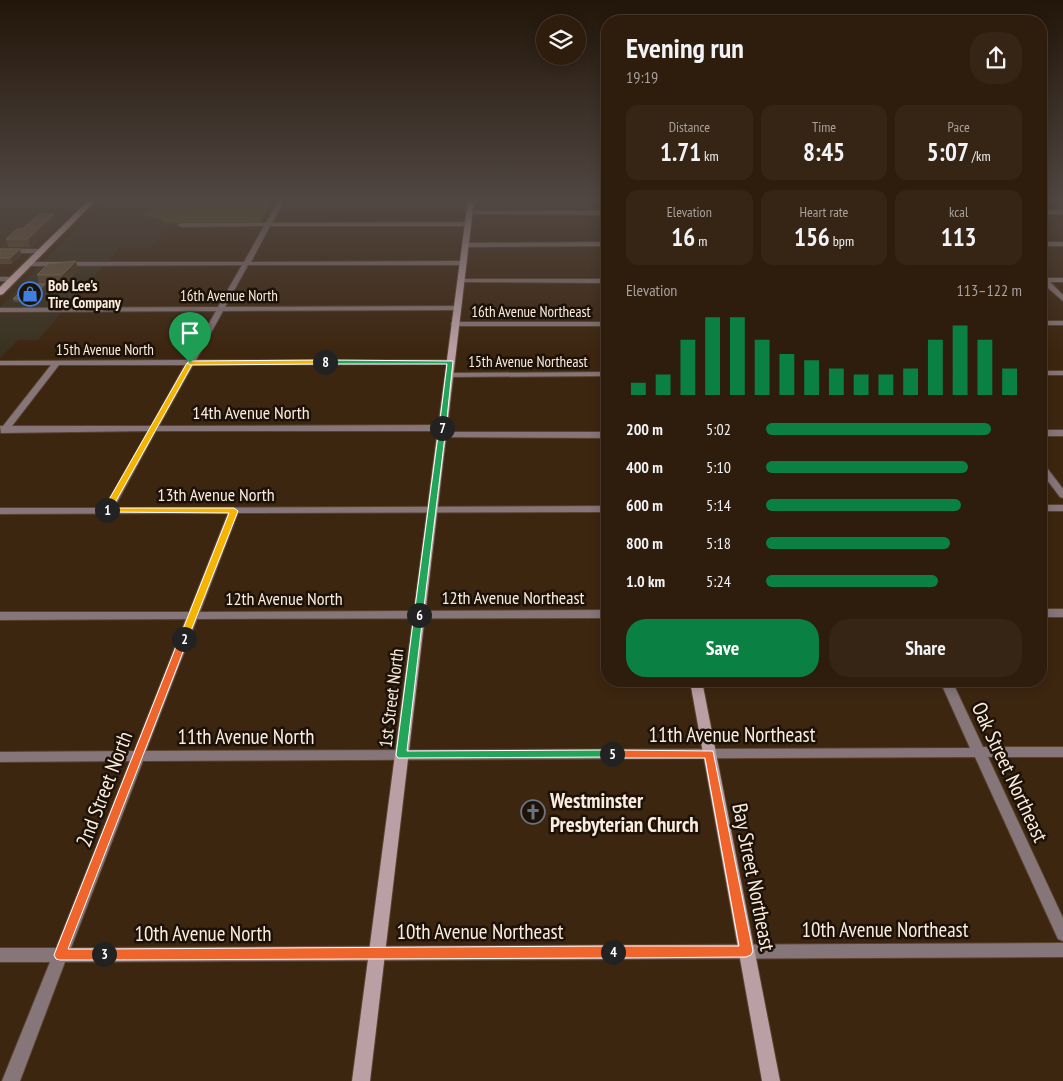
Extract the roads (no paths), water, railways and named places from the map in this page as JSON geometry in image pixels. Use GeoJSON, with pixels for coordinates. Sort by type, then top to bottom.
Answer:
{"type":"FeatureCollection","features":[{"type":"Feature","properties":{"kind":"main road"},"geometry":{"type":"LineString","coordinates":[[0,292],[42,251]]}},
{"type":"Feature","properties":{"kind":"street"},"geometry":{"type":"LineString","coordinates":[[107,511],[253,250]]}},
{"type":"Feature","properties":{"kind":"street","name":"1st Street North"},"geometry":{"type":"LineString","coordinates":[[361,1081],[464,250]]}},
{"type":"Feature","properties":{"kind":"street"},"geometry":{"type":"LineString","coordinates":[[0,251],[42,251]]}},
{"type":"Feature","properties":{"kind":"street"},"geometry":{"type":"LineString","coordinates":[[29,264],[463,263]]}},
{"type":"Feature","properties":{"kind":"street"},"geometry":{"type":"LineString","coordinates":[[0,279],[12,279]]}},
{"type":"Feature","properties":{"kind":"street"},"geometry":{"type":"LineString","coordinates":[[1047,279],[1063,280]]}},
{"type":"Feature","properties":{"kind":"street"},"geometry":{"type":"LineString","coordinates":[[461,281],[601,281]]}},
{"type":"Feature","properties":{"kind":"street"},"geometry":{"type":"LineString","coordinates":[[1047,284],[1063,299]]}},
{"type":"Feature","properties":{"kind":"street","name":"16th Avenue North"},"geometry":{"type":"LineString","coordinates":[[0,310],[457,308]]}},
{"type":"Feature","properties":{"kind":"street"},"geometry":{"type":"LineString","coordinates":[[1047,323],[1063,323]]}},
{"type":"Feature","properties":{"kind":"street","name":"16th Avenue Northeast"},"geometry":{"type":"LineString","coordinates":[[455,324],[601,324]]}},
{"type":"Feature","properties":{"kind":"street","name":"15th Avenue North"},"geometry":{"type":"LineString","coordinates":[[0,363],[450,362]]}},
{"type":"Feature","properties":{"kind":"street"},"geometry":{"type":"LineString","coordinates":[[2,431],[57,363]]}},
{"type":"Feature","properties":{"kind":"street"},"geometry":{"type":"LineString","coordinates":[[1047,373],[1063,373]]}},
{"type":"Feature","properties":{"kind":"street","name":"15th Avenue Northeast"},"geometry":{"type":"LineString","coordinates":[[449,374],[601,374]]}},
{"type":"Feature","properties":{"kind":"street","name":"14th Avenue North"},"geometry":{"type":"LineString","coordinates":[[2,431],[153,428],[601,435]]}},
{"type":"Feature","properties":{"kind":"street"},"geometry":{"type":"LineString","coordinates":[[1047,434],[1063,433]]}},
{"type":"Feature","properties":{"kind":"street"},"geometry":{"type":"LineString","coordinates":[[1047,474],[1063,495]]}},
{"type":"Feature","properties":{"kind":"street"},"geometry":{"type":"LineString","coordinates":[[1047,508],[1063,508]]}},
{"type":"Feature","properties":{"kind":"street","name":"13th Avenue North"},"geometry":{"type":"LineString","coordinates":[[0,511],[601,509]]}},
{"type":"Feature","properties":{"kind":"street","name":"2nd Street North"},"geometry":{"type":"LineString","coordinates":[[10,1081],[234,511]]}},
{"type":"Feature","properties":{"kind":"street"},"geometry":{"type":"LineString","coordinates":[[1047,613],[1063,613]]}},
{"type":"Feature","properties":{"kind":"street","name":"12th Avenue Northeast"},"geometry":{"type":"LineString","coordinates":[[419,615],[601,614]]}},
{"type":"Feature","properties":{"kind":"street","name":"12th Avenue North"},"geometry":{"type":"LineString","coordinates":[[0,616],[419,615]]}},
{"type":"Feature","properties":{"kind":"street","name":"Bay Street Northeast"},"geometry":{"type":"LineString","coordinates":[[697,687],[771,1081]]}},
{"type":"Feature","properties":{"kind":"street","name":"Oak Street Northeast"},"geometry":{"type":"LineString","coordinates":[[949,687],[1063,934]]}},
{"type":"Feature","properties":{"kind":"street","name":"11th Avenue Northeast"},"geometry":{"type":"LineString","coordinates":[[402,755],[1063,752]]}},
{"type":"Feature","properties":{"kind":"street","name":"11th Avenue North"},"geometry":{"type":"LineString","coordinates":[[0,757],[402,755]]}},
{"type":"Feature","properties":{"kind":"street","name":"10th Avenue Northeast"},"geometry":{"type":"LineString","coordinates":[[377,953],[1063,950]]}},
{"type":"Feature","properties":{"kind":"street","name":"10th Avenue North"},"geometry":{"type":"LineString","coordinates":[[0,955],[377,953]]}},
{"type":"Feature","properties":{"kind":"place","name":"Bob Lee's Tire Company"},"geometry":{"type":"Point","coordinates":[30,294]}},
{"type":"Feature","properties":{"kind":"place","name":"Westminster Presbyterian Church"},"geometry":{"type":"Point","coordinates":[533,812]}}]}
